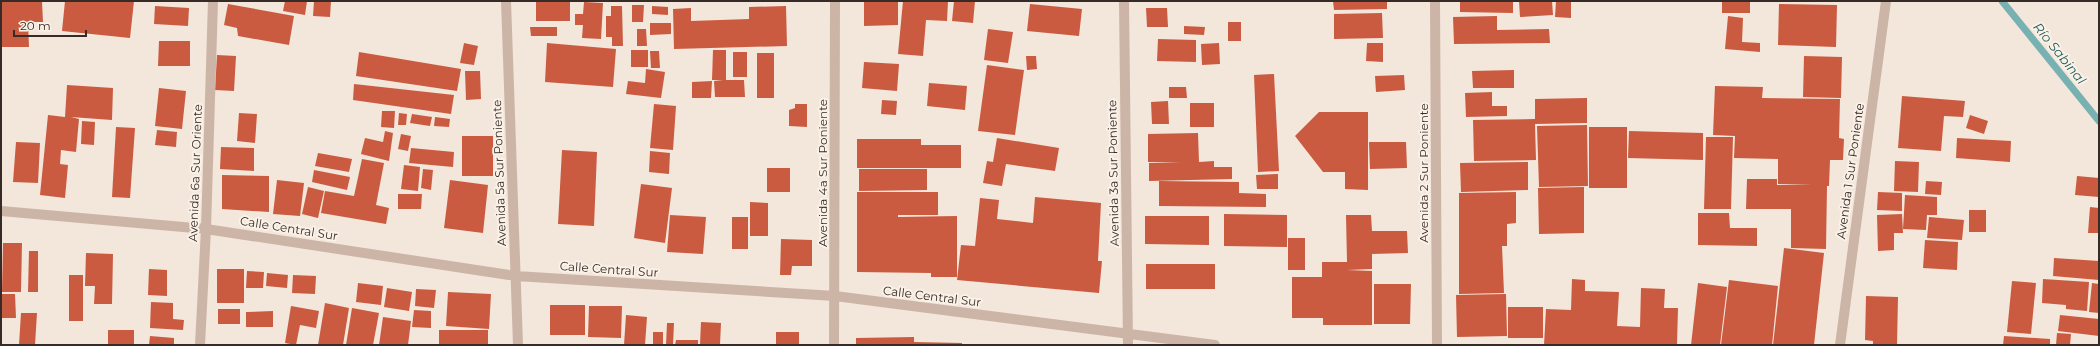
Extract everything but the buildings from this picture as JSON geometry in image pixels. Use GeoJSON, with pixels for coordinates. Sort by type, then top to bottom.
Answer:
{"type":"FeatureCollection","features":[{"type":"Feature","properties":{"kind":"street","name":"Avenida 6a Sur Oriente"},"geometry":{"type":"LineString","coordinates":[[200,345],[206,229],[213,1]]}},
{"type":"Feature","properties":{"kind":"street","name":"Avenida 5a Sur Poniente"},"geometry":{"type":"LineString","coordinates":[[506,1],[518,345]]}},
{"type":"Feature","properties":{"kind":"street","name":"Avenida 4a Sur Poniente"},"geometry":{"type":"LineString","coordinates":[[834,1],[834,345]]}},
{"type":"Feature","properties":{"kind":"street","name":"Avenida 3a Sur Poniente"},"geometry":{"type":"LineString","coordinates":[[1124,1],[1128,345]]}},
{"type":"Feature","properties":{"kind":"street","name":"Avenida 2 Sur Poniente"},"geometry":{"type":"LineString","coordinates":[[1435,1],[1437,345]]}},
{"type":"Feature","properties":{"kind":"street","name":"Avenida 1 Sur Poniente"},"geometry":{"type":"LineString","coordinates":[[1840,345],[1886,1]]}},
{"type":"Feature","properties":{"kind":"street","name":"Calle Central Sur"},"geometry":{"type":"LineString","coordinates":[[1,211],[206,229],[516,276],[835,296],[1216,345]]}},
{"type":"Feature","properties":{"kind":"waterway","name":"Río Sabinal"},"geometry":{"type":"LineString","coordinates":[[2002,1],[2099,121]]}}]}
